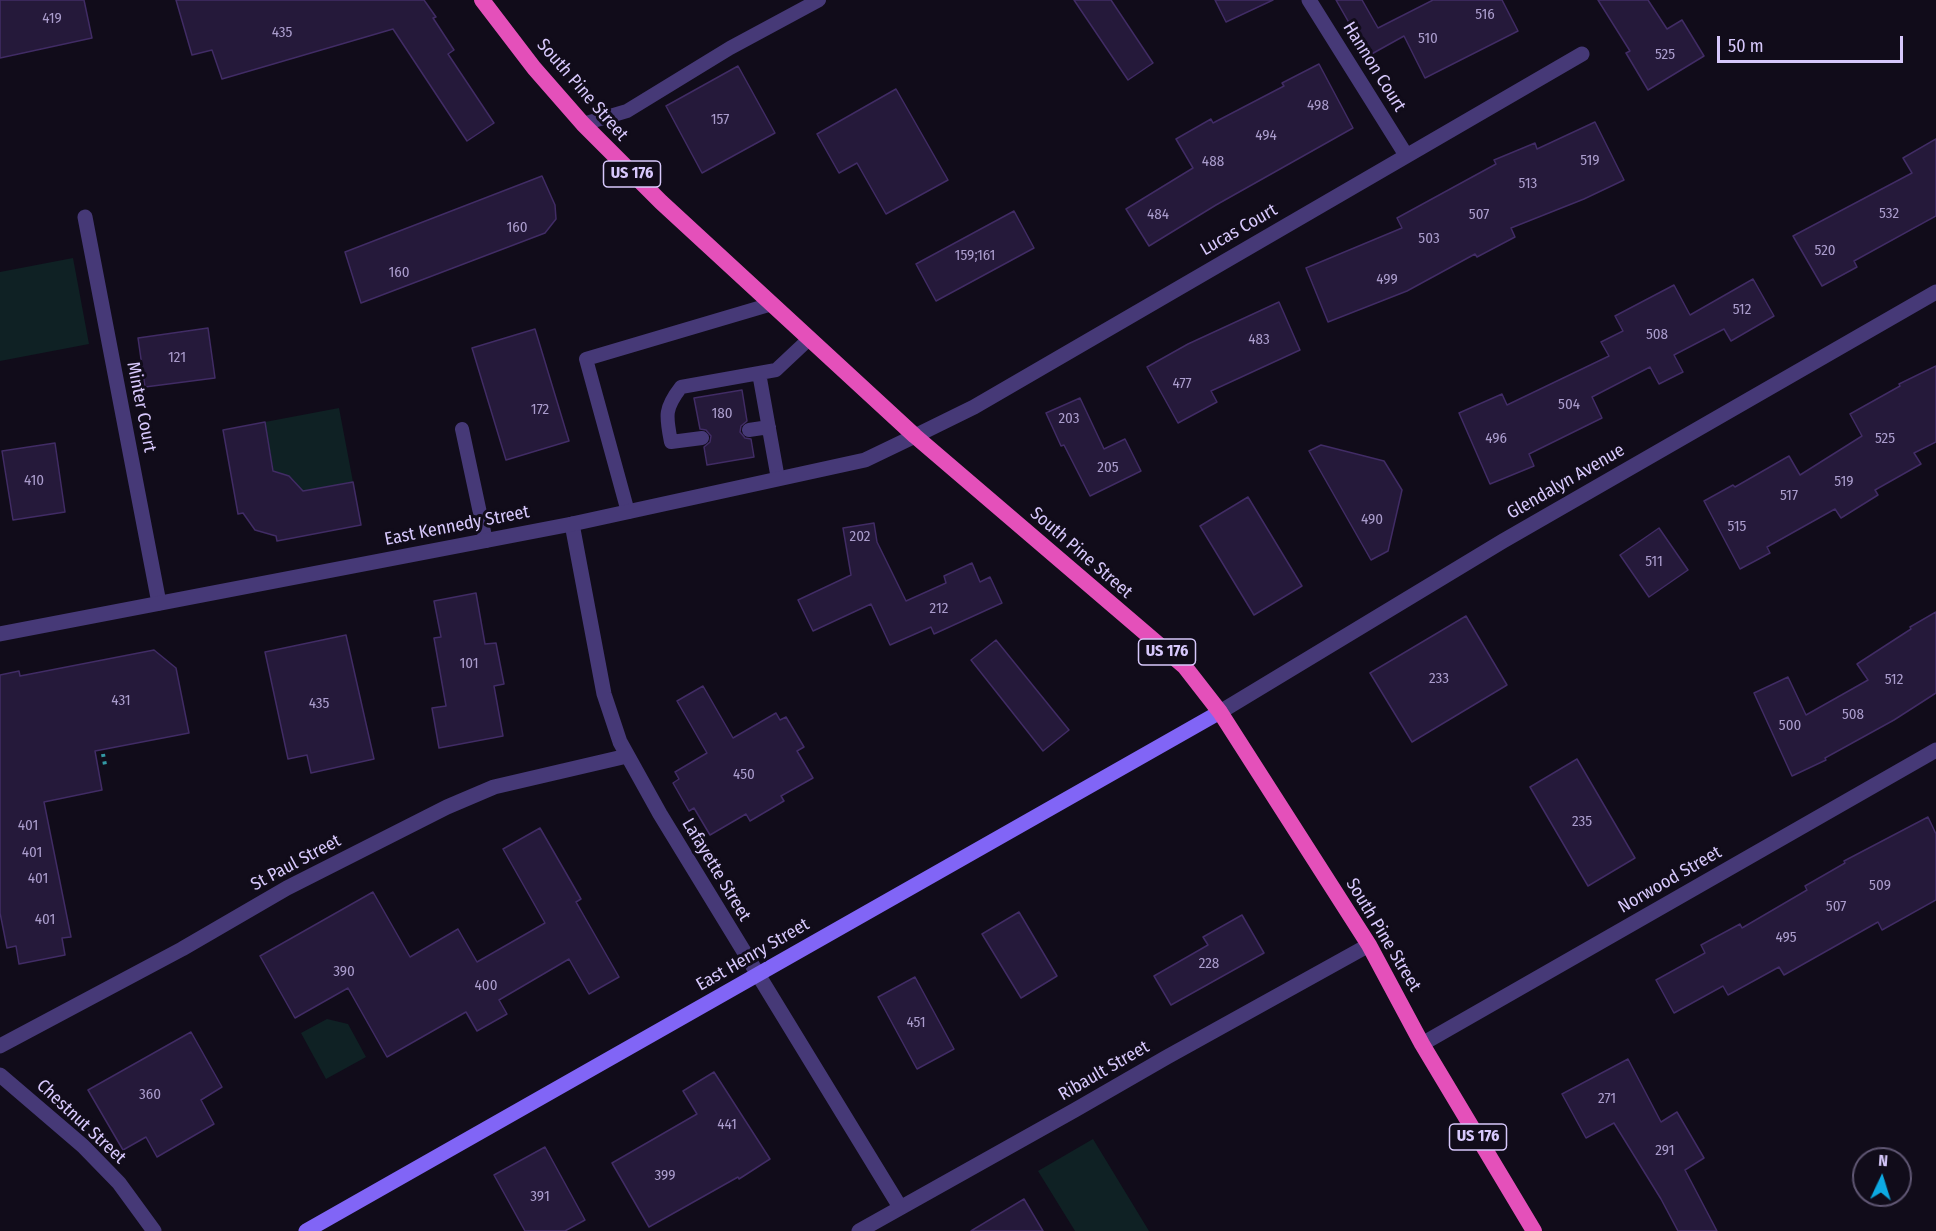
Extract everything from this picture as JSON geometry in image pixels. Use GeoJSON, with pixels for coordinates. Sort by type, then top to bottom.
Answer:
{"type":"FeatureCollection","features":[{"type":"Feature","properties":{"kind":"highway","name":"South Pine Street"},"geometry":{"type":"LineString","coordinates":[[482,0],[534,68],[583,124],[652,194],[915,436],[1185,667],[1220,712],[1369,945],[1422,1044],[1534,1231]]}},
{"type":"Feature","properties":{"kind":"main road","name":"East Henry Street"},"geometry":{"type":"LineString","coordinates":[[306,1231],[1220,712]]}},
{"type":"Feature","properties":{"kind":"street","name":"Hannon Court"},"geometry":{"type":"LineString","coordinates":[[1309,0],[1406,156]]}},
{"type":"Feature","properties":{"kind":"street","name":"Lucas Court"},"geometry":{"type":"LineString","coordinates":[[915,436],[974,407],[1582,54]]}},
{"type":"Feature","properties":{"kind":"street","name":"Minter Court"},"geometry":{"type":"LineString","coordinates":[[85,217],[159,603]]}},
{"type":"Feature","properties":{"kind":"street","name":"Glendalyn Avenue"},"geometry":{"type":"LineString","coordinates":[[1220,712],[1503,541],[1936,292]]}},
{"type":"Feature","properties":{"kind":"street","name":"East Kennedy Street"},"geometry":{"type":"LineString","coordinates":[[0,634],[628,512],[865,460],[915,436]]}},
{"type":"Feature","properties":{"kind":"street","name":"Lafayette Street"},"geometry":{"type":"LineString","coordinates":[[572,524],[604,694],[620,742],[666,824],[900,1207]]}},
{"type":"Feature","properties":{"kind":"street","name":"Norwood Street"},"geometry":{"type":"LineString","coordinates":[[1422,1044],[1936,750]]}},
{"type":"Feature","properties":{"kind":"street","name":"St Paul Street"},"geometry":{"type":"LineString","coordinates":[[0,1046],[182,949],[287,888],[447,807],[494,787],[627,756]]}},
{"type":"Feature","properties":{"kind":"street","name":"Ribault Street"},"geometry":{"type":"LineString","coordinates":[[860,1231],[1369,945]]}},
{"type":"Feature","properties":{"kind":"street","name":"Chestnut Street"},"geometry":{"type":"LineString","coordinates":[[0,1075],[83,1146],[119,1183],[154,1231]]}},
{"type":"Feature","properties":{"kind":"lane"},"geometry":{"type":"LineString","coordinates":[[583,124],[627,111],[730,48],[819,0]]}},
{"type":"Feature","properties":{"kind":"lane"},"geometry":{"type":"LineString","coordinates":[[628,512],[586,359],[772,304]]}},
{"type":"Feature","properties":{"kind":"lane"},"geometry":{"type":"LineString","coordinates":[[702,438],[671,442],[666,418],[669,402],[681,387],[776,370],[809,339]]}},
{"type":"Feature","properties":{"kind":"lane"},"geometry":{"type":"LineString","coordinates":[[759,373],[778,479]]}},
{"type":"Feature","properties":{"kind":"lane"},"geometry":{"type":"LineString","coordinates":[[749,430],[769,427]]}},
{"type":"Feature","properties":{"kind":"lane"},"geometry":{"type":"LineString","coordinates":[[462,429],[486,541]]}},
{"type":"Feature","properties":{"kind":"path"},"geometry":{"type":"LineString","coordinates":[[104,754],[105,765]]}},
{"type":"Feature","properties":{"kind":"shaded area"},"geometry":{"type":"Polygon","coordinates":[[[73,258],[89,344],[0,361],[0,272],[73,258]]]}},
{"type":"Feature","properties":{"kind":"shaded area"},"geometry":{"type":"Polygon","coordinates":[[[339,408],[353,482],[299,492],[294,480],[283,475],[274,475],[265,422],[339,408]]]}},
{"type":"Feature","properties":{"kind":"shaded area"},"geometry":{"type":"Polygon","coordinates":[[[327,1019],[348,1024],[366,1057],[326,1079],[301,1033],[327,1019]]]}},
{"type":"Feature","properties":{"kind":"shaded area"},"geometry":{"type":"Polygon","coordinates":[[[1093,1139],[1149,1231],[1075,1231],[1038,1171],[1093,1139]]]}},
{"type":"Feature","properties":{"kind":"building"},"geometry":{"type":"Polygon","coordinates":[[[0,0],[84,0],[92,38],[0,58],[0,0]]]}},
{"type":"Feature","properties":{"kind":"building"},"geometry":{"type":"Polygon","coordinates":[[[176,0],[424,0],[454,50],[448,54],[494,123],[467,141],[393,29],[222,79],[212,50],[192,55],[176,0]]]}},
{"type":"Feature","properties":{"kind":"building"},"geometry":{"type":"Polygon","coordinates":[[[1074,0],[1111,0],[1153,63],[1128,80],[1074,0]]]}},
{"type":"Feature","properties":{"kind":"building"},"geometry":{"type":"Polygon","coordinates":[[[1215,0],[1273,0],[1226,22],[1215,0]]]}},
{"type":"Feature","properties":{"kind":"building"},"geometry":{"type":"Polygon","coordinates":[[[1336,0],[1362,0],[1378,28],[1433,0],[1502,0],[1518,31],[1425,78],[1404,36],[1368,56],[1336,0]]]}},
{"type":"Feature","properties":{"kind":"building"},"geometry":{"type":"Polygon","coordinates":[[[1598,0],[1648,0],[1667,29],[1682,20],[1704,56],[1648,90],[1626,53],[1630,51],[1598,0]]]}},
{"type":"Feature","properties":{"kind":"building"},"geometry":{"type":"Polygon","coordinates":[[[1319,64],[1353,128],[1216,205],[1149,246],[1126,209],[1193,168],[1176,139],[1211,119],[1213,123],[1284,86],[1282,83],[1319,64]]]}},
{"type":"Feature","properties":{"kind":"building"},"geometry":{"type":"Polygon","coordinates":[[[738,66],[775,133],[702,173],[666,106],[738,66]]]}},
{"type":"Feature","properties":{"kind":"building"},"geometry":{"type":"Polygon","coordinates":[[[896,89],[948,180],[886,214],[857,163],[839,173],[817,134],[896,89]]]}},
{"type":"Feature","properties":{"kind":"building"},"geometry":{"type":"Polygon","coordinates":[[[1595,122],[1624,180],[1584,199],[1511,228],[1515,237],[1477,257],[1475,254],[1407,291],[1328,322],[1306,268],[1402,228],[1397,218],[1496,164],[1494,160],[1535,143],[1537,149],[1595,122]]]}},
{"type":"Feature","properties":{"kind":"building"},"geometry":{"type":"Polygon","coordinates":[[[1936,139],[1936,216],[1854,261],[1857,267],[1822,286],[1793,236],[1912,173],[1903,158],[1936,139]]]}},
{"type":"Feature","properties":{"kind":"building"},"geometry":{"type":"Polygon","coordinates":[[[542,176],[555,205],[556,219],[545,233],[361,303],[345,252],[542,176]]]}},
{"type":"Feature","properties":{"kind":"building"},"geometry":{"type":"Polygon","coordinates":[[[1014,211],[1034,248],[936,301],[916,264],[1014,211]]]}},
{"type":"Feature","properties":{"kind":"building"},"geometry":{"type":"Polygon","coordinates":[[[1753,279],[1774,316],[1731,341],[1724,329],[1674,355],[1683,372],[1659,384],[1650,367],[1592,397],[1602,418],[1529,454],[1534,466],[1490,484],[1459,413],[1502,394],[1507,405],[1609,356],[1601,342],[1623,331],[1615,316],[1674,285],[1690,315],[1753,279]]]}},
{"type":"Feature","properties":{"kind":"building"},"geometry":{"type":"Polygon","coordinates":[[[1279,302],[1300,350],[1211,391],[1217,402],[1178,423],[1147,367],[1188,344],[1279,302]]]}},
{"type":"Feature","properties":{"kind":"building"},"geometry":{"type":"Polygon","coordinates":[[[208,328],[215,378],[145,387],[138,338],[208,328]]]}},
{"type":"Feature","properties":{"kind":"building"},"geometry":{"type":"Polygon","coordinates":[[[535,329],[569,441],[506,460],[472,348],[535,329]]]}},
{"type":"Feature","properties":{"kind":"building"},"geometry":{"type":"Polygon","coordinates":[[[1936,366],[1936,442],[1914,453],[1921,464],[1875,490],[1878,495],[1841,518],[1835,509],[1767,547],[1770,553],[1740,569],[1704,501],[1733,485],[1735,487],[1789,456],[1800,475],[1862,436],[1850,414],[1900,386],[1899,384],[1936,366]]]}},
{"type":"Feature","properties":{"kind":"building"},"geometry":{"type":"Polygon","coordinates":[[[742,390],[747,421],[741,426],[740,432],[745,438],[751,439],[754,457],[707,465],[704,447],[710,442],[711,436],[706,430],[700,429],[694,398],[742,390]]]}},
{"type":"Feature","properties":{"kind":"building"},"geometry":{"type":"Polygon","coordinates":[[[1080,398],[1104,449],[1125,439],[1141,471],[1090,496],[1064,445],[1061,446],[1046,413],[1080,398]]]}},
{"type":"Feature","properties":{"kind":"building"},"geometry":{"type":"Polygon","coordinates":[[[265,422],[273,471],[289,476],[303,491],[353,482],[361,525],[277,541],[276,536],[255,530],[243,513],[238,514],[223,430],[265,422]]]}},
{"type":"Feature","properties":{"kind":"building"},"geometry":{"type":"Polygon","coordinates":[[[55,443],[65,512],[13,520],[2,451],[55,443]]]}},
{"type":"Feature","properties":{"kind":"building"},"geometry":{"type":"Polygon","coordinates":[[[1321,445],[1384,461],[1402,490],[1388,551],[1371,560],[1309,451],[1321,445]]]}},
{"type":"Feature","properties":{"kind":"building"},"geometry":{"type":"Polygon","coordinates":[[[1248,497],[1302,586],[1254,615],[1200,526],[1248,497]]]}},
{"type":"Feature","properties":{"kind":"building"},"geometry":{"type":"Polygon","coordinates":[[[874,523],[877,542],[906,601],[946,583],[944,576],[972,563],[980,582],[990,577],[1002,603],[934,634],[931,627],[890,645],[871,604],[813,631],[798,600],[851,575],[843,528],[874,523]]]}},
{"type":"Feature","properties":{"kind":"building"},"geometry":{"type":"Polygon","coordinates":[[[1659,528],[1688,570],[1649,597],[1620,555],[1659,528]]]}},
{"type":"Feature","properties":{"kind":"building"},"geometry":{"type":"Polygon","coordinates":[[[476,593],[485,644],[496,643],[504,684],[494,686],[503,736],[439,748],[432,708],[446,706],[434,638],[441,637],[434,601],[476,593]]]}},
{"type":"Feature","properties":{"kind":"building"},"geometry":{"type":"Polygon","coordinates":[[[1936,612],[1936,693],[1894,720],[1825,758],[1826,760],[1792,776],[1754,693],[1788,677],[1806,715],[1868,680],[1857,664],[1936,612]]]}},
{"type":"Feature","properties":{"kind":"building"},"geometry":{"type":"Polygon","coordinates":[[[1466,616],[1507,685],[1412,742],[1370,673],[1466,616]]]}},
{"type":"Feature","properties":{"kind":"building"},"geometry":{"type":"Polygon","coordinates":[[[346,635],[374,759],[311,773],[307,755],[288,759],[265,652],[346,635]]]}},
{"type":"Feature","properties":{"kind":"building"},"geometry":{"type":"Polygon","coordinates":[[[996,640],[1069,730],[1043,751],[971,660],[996,640]]]}},
{"type":"Feature","properties":{"kind":"building"},"geometry":{"type":"Polygon","coordinates":[[[154,650],[176,668],[189,733],[95,751],[102,790],[44,802],[71,937],[62,938],[65,955],[19,964],[16,946],[7,948],[0,913],[0,675],[19,671],[20,676],[154,650]]]}},
{"type":"Feature","properties":{"kind":"building"},"geometry":{"type":"Polygon","coordinates":[[[703,686],[733,738],[776,713],[780,720],[786,717],[804,747],[797,751],[813,778],[781,796],[784,801],[750,821],[746,814],[710,835],[694,808],[689,811],[673,783],[679,779],[675,772],[707,753],[677,701],[703,686]]]}},
{"type":"Feature","properties":{"kind":"building"},"geometry":{"type":"Polygon","coordinates":[[[1577,759],[1635,858],[1588,886],[1530,787],[1577,759]]]}},
{"type":"Feature","properties":{"kind":"building"},"geometry":{"type":"Polygon","coordinates":[[[1928,817],[1936,834],[1936,900],[1882,930],[1878,922],[1784,975],[1779,967],[1728,995],[1723,986],[1674,1013],[1656,980],[1705,953],[1701,945],[1740,924],[1742,928],[1807,890],[1805,886],[1845,863],[1844,861],[1928,817]]]}},
{"type":"Feature","properties":{"kind":"building"},"geometry":{"type":"Polygon","coordinates":[[[540,828],[581,899],[576,902],[619,977],[589,994],[569,959],[499,1000],[507,1014],[477,1031],[466,1012],[387,1057],[348,988],[295,1018],[260,956],[373,892],[410,957],[458,929],[477,962],[545,923],[503,849],[540,828]]]}},
{"type":"Feature","properties":{"kind":"building"},"geometry":{"type":"Polygon","coordinates":[[[1019,912],[1057,976],[1021,998],[982,934],[1019,912]]]}},
{"type":"Feature","properties":{"kind":"building"},"geometry":{"type":"Polygon","coordinates":[[[1242,915],[1264,953],[1171,1005],[1154,976],[1208,945],[1203,937],[1242,915]]]}},
{"type":"Feature","properties":{"kind":"building"},"geometry":{"type":"Polygon","coordinates":[[[915,977],[954,1049],[917,1069],[878,997],[915,977]]]}},
{"type":"Feature","properties":{"kind":"building"},"geometry":{"type":"Polygon","coordinates":[[[191,1032],[222,1087],[201,1100],[214,1124],[157,1157],[146,1137],[123,1150],[88,1090],[191,1032]]]}},
{"type":"Feature","properties":{"kind":"building"},"geometry":{"type":"Polygon","coordinates":[[[1628,1059],[1661,1122],[1677,1112],[1704,1158],[1685,1170],[1717,1231],[1678,1231],[1614,1123],[1586,1138],[1562,1094],[1628,1059]]]}},
{"type":"Feature","properties":{"kind":"building"},"geometry":{"type":"Polygon","coordinates":[[[714,1072],[770,1159],[739,1179],[738,1177],[649,1227],[612,1163],[697,1114],[683,1091],[714,1072]]]}},
{"type":"Feature","properties":{"kind":"building"},"geometry":{"type":"Polygon","coordinates":[[[545,1147],[585,1220],[565,1231],[525,1231],[494,1175],[545,1147]]]}},
{"type":"Feature","properties":{"kind":"building"},"geometry":{"type":"Polygon","coordinates":[[[1024,1199],[1043,1231],[971,1231],[1024,1199]]]}}]}
